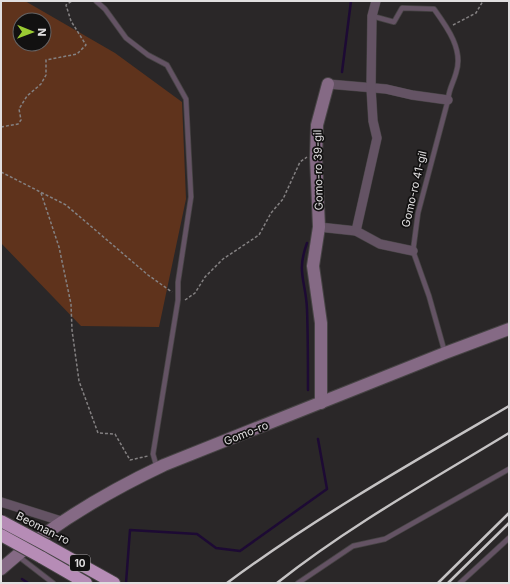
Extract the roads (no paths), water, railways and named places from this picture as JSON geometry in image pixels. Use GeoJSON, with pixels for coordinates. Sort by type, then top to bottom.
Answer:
{"type":"FeatureCollection","features":[{"type":"Feature","properties":{"kind":"highway","name":"Beoman-ro"},"geometry":{"type":"LineString","coordinates":[[1,521],[75,560],[114,583]]}},
{"type":"Feature","properties":{"kind":"highway","name":"10"},"geometry":{"type":"LineString","coordinates":[[1,535],[86,583]]}},
{"type":"Feature","properties":{"kind":"main road","name":"Gomo-ro 39-gil"},"geometry":{"type":"LineString","coordinates":[[321,403],[321,323],[313,266],[319,227],[316,158],[317,125],[328,84]]}},
{"type":"Feature","properties":{"kind":"main road","name":"Gomo-ro"},"geometry":{"type":"LineString","coordinates":[[1,569],[16,555],[61,521],[120,486],[157,468],[445,352],[509,329]]}},
{"type":"Feature","properties":{"kind":"street"},"geometry":{"type":"LineString","coordinates":[[356,231],[377,138],[373,121],[371,88],[372,16],[376,1]]}},
{"type":"Feature","properties":{"kind":"street","name":"Gomo-ro 39-gil"},"geometry":{"type":"LineString","coordinates":[[328,84],[371,88]]}},
{"type":"Feature","properties":{"kind":"street"},"geometry":{"type":"LineString","coordinates":[[371,88],[386,89],[412,95],[448,100]]}},
{"type":"Feature","properties":{"kind":"street"},"geometry":{"type":"LineString","coordinates":[[319,227],[356,231],[380,244],[413,251]]}},
{"type":"Feature","properties":{"kind":"street"},"geometry":{"type":"LineString","coordinates":[[1,502],[61,521]]}},
{"type":"Feature","properties":{"kind":"lane"},"geometry":{"type":"LineString","coordinates":[[96,1],[105,9],[126,38],[148,55],[167,65],[186,100],[191,197],[178,282],[178,297],[153,454],[157,468]]}},
{"type":"Feature","properties":{"kind":"lane","name":"Gomo-ro 41-gil"},"geometry":{"type":"LineString","coordinates":[[372,16],[394,22],[402,8],[434,9],[448,28],[459,58],[456,74],[450,87],[448,100],[418,213],[413,251],[429,296],[445,352]]}},
{"type":"Feature","properties":{"kind":"lane"},"geometry":{"type":"LineString","coordinates":[[298,583],[353,546],[385,539],[509,469]]}},
{"type":"Feature","properties":{"kind":"lane"},"geometry":{"type":"LineString","coordinates":[[460,583],[509,538]]}},
{"type":"Feature","properties":{"kind":"lane"},"geometry":{"type":"LineString","coordinates":[[16,555],[53,583]]}},
{"type":"Feature","properties":{"kind":"waterway"},"geometry":{"type":"LineString","coordinates":[[342,72],[351,1]]}},
{"type":"Feature","properties":{"kind":"waterway"},"geometry":{"type":"LineString","coordinates":[[307,243],[302,262],[302,277],[307,309],[308,390]]}},
{"type":"Feature","properties":{"kind":"waterway"},"geometry":{"type":"LineString","coordinates":[[126,583],[130,530],[197,534],[216,548],[240,551],[327,489],[318,439]]}},
{"type":"Feature","properties":{"kind":"waterway"},"geometry":{"type":"LineString","coordinates":[[22,579],[28,583]]}},
{"type":"Feature","properties":{"kind":"railway"},"geometry":{"type":"LineString","coordinates":[[227,583],[295,535],[330,513],[401,469],[509,406]]}},
{"type":"Feature","properties":{"kind":"railway"},"geometry":{"type":"LineString","coordinates":[[277,583],[304,562],[361,523],[509,433]]}},
{"type":"Feature","properties":{"kind":"railway"},"geometry":{"type":"LineString","coordinates":[[438,583],[509,513]]}},
{"type":"Feature","properties":{"kind":"railway"},"geometry":{"type":"LineString","coordinates":[[448,583],[509,523]]}}]}
